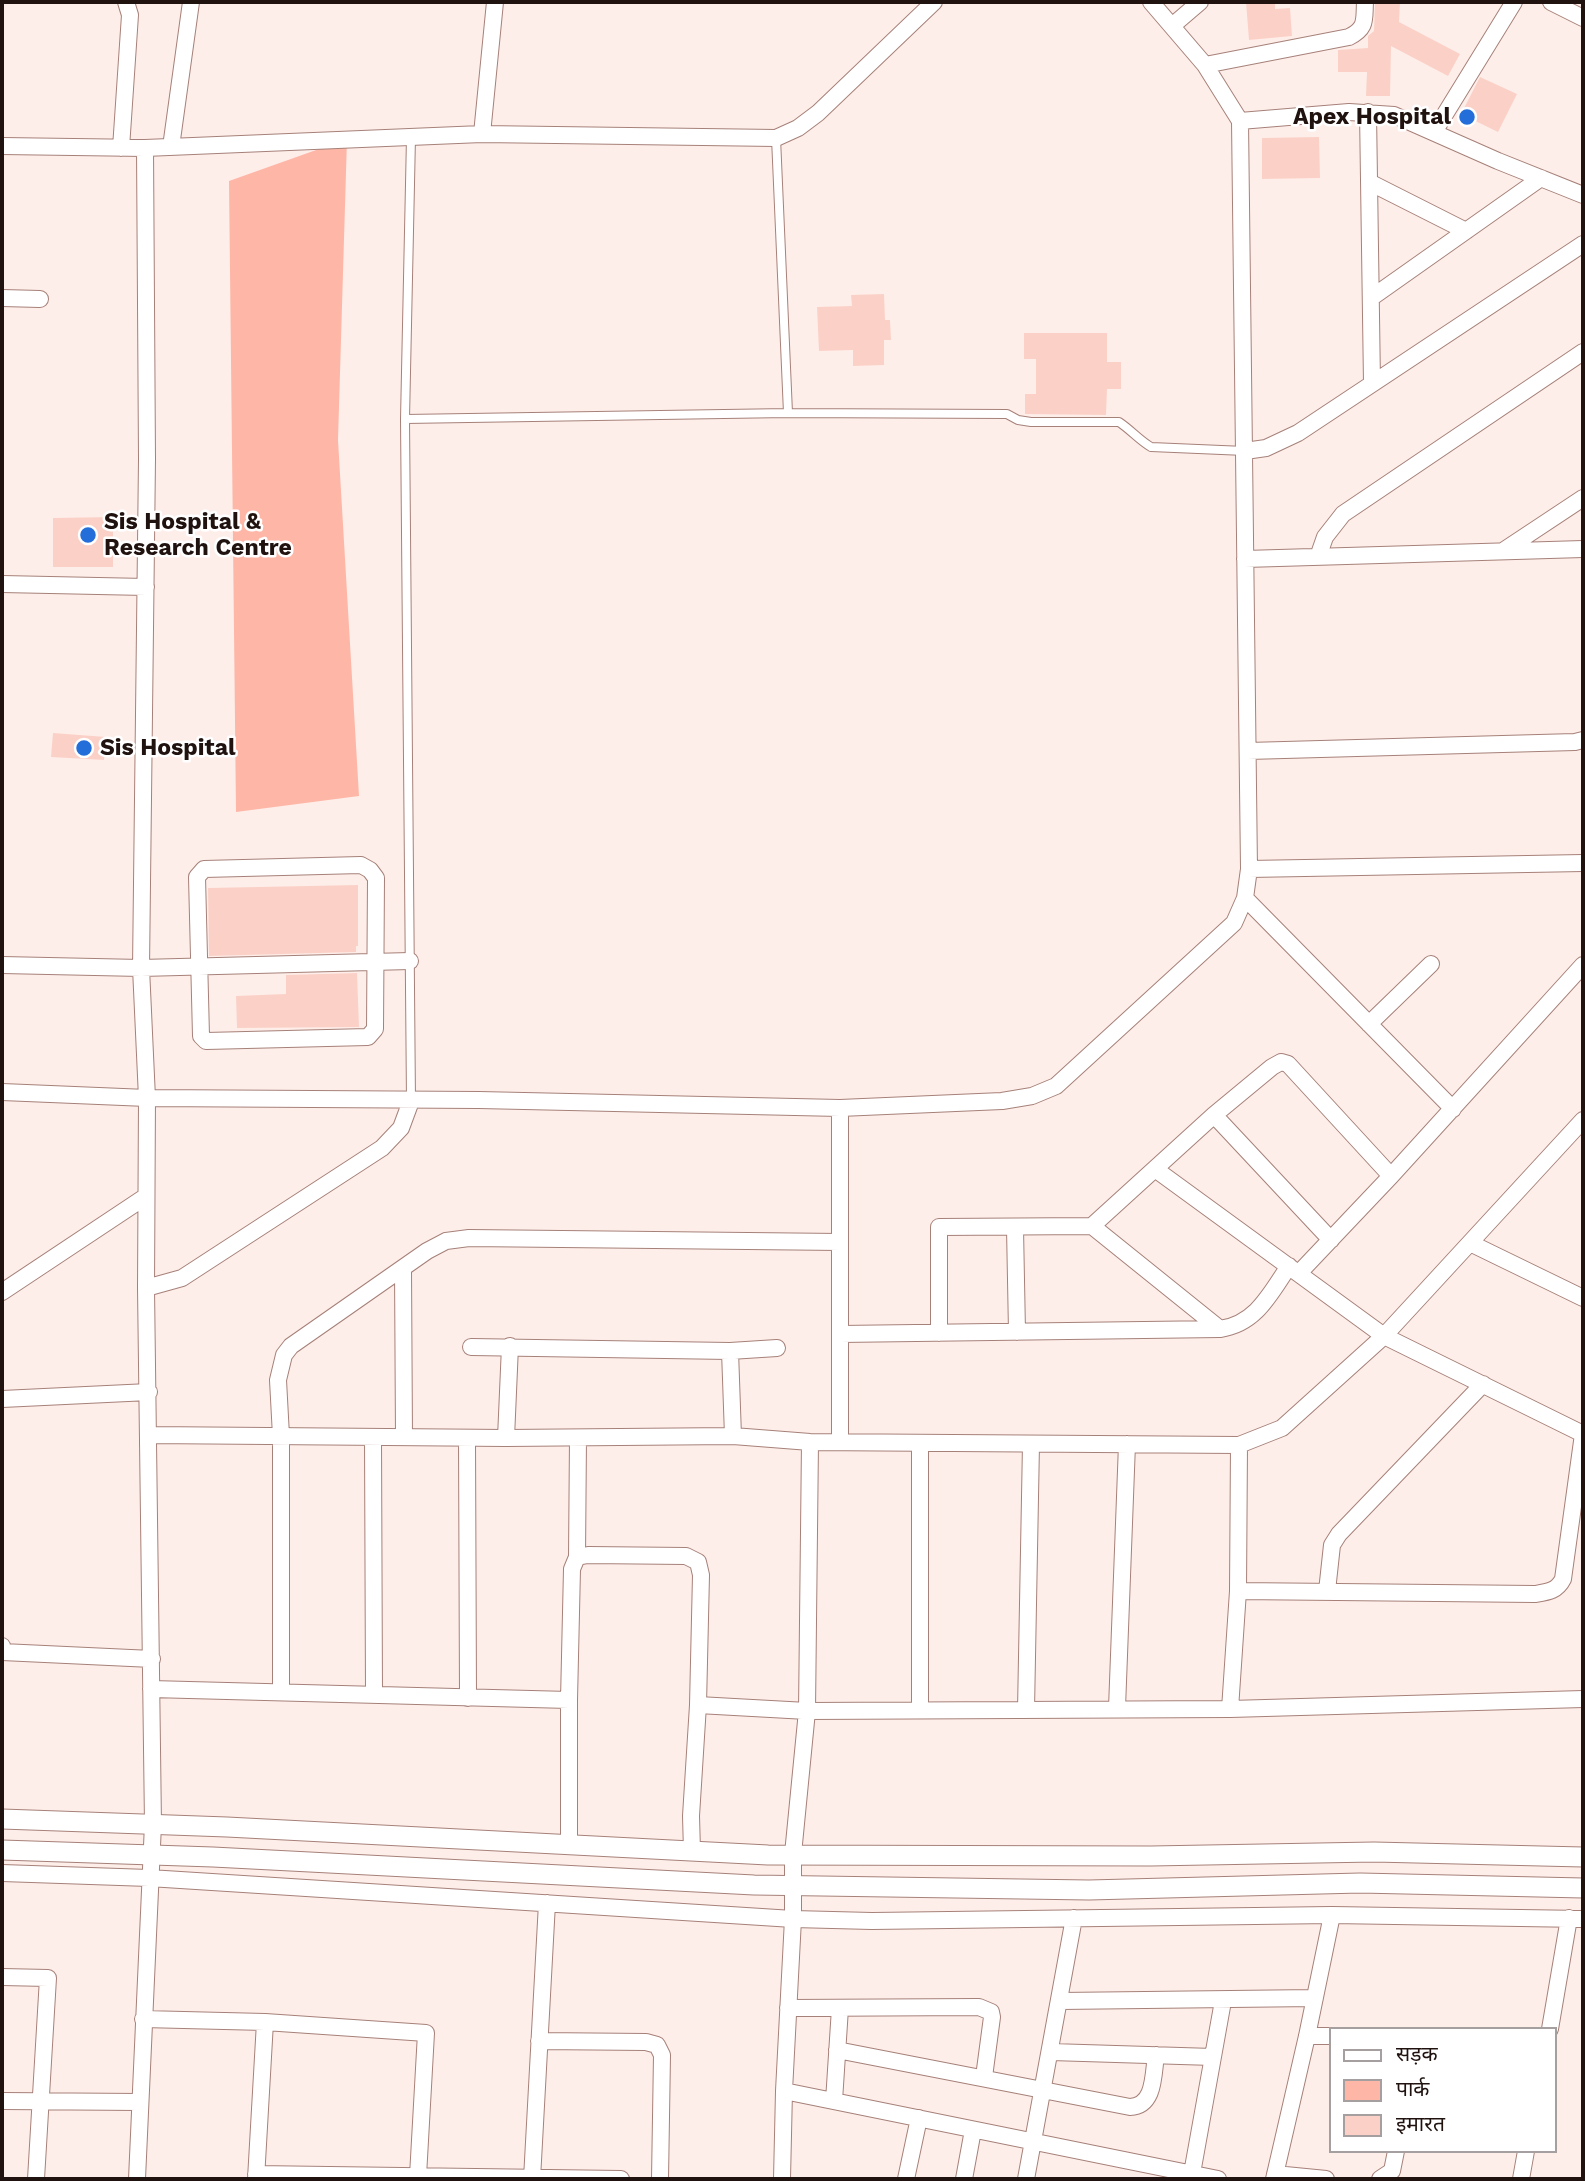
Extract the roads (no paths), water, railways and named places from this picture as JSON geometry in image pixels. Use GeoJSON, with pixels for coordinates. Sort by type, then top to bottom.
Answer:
{"type":"FeatureCollection","features":[{"type":"Feature","properties":{"kind":"street"},"geometry":{"type":"LineString","coordinates":[[121,148],[131,15],[126,2]]}},
{"type":"Feature","properties":{"kind":"street"},"geometry":{"type":"LineString","coordinates":[[172,147],[191,2]]}},
{"type":"Feature","properties":{"kind":"street"},"geometry":{"type":"LineString","coordinates":[[482,134],[495,2]]}},
{"type":"Feature","properties":{"kind":"street"},"geometry":{"type":"LineString","coordinates":[[2,146],[145,148],[482,134],[776,138],[798,128],[818,113],[934,2]]}},
{"type":"Feature","properties":{"kind":"street"},"geometry":{"type":"LineString","coordinates":[[2,1092],[147,1098],[840,1108],[1002,1101],[1031,1096],[1056,1086],[1234,923],[1245,898],[1249,869],[1240,121],[1206,65],[1151,2]]}},
{"type":"Feature","properties":{"kind":"street"},"geometry":{"type":"LineString","coordinates":[[1172,26],[1200,2]]}},
{"type":"Feature","properties":{"kind":"street"},"geometry":{"type":"LineString","coordinates":[[1206,65],[1349,37],[1360,32],[1364,22],[1364,2]]}},
{"type":"Feature","properties":{"kind":"street"},"geometry":{"type":"LineString","coordinates":[[1434,132],[1514,2]]}},
{"type":"Feature","properties":{"kind":"street"},"geometry":{"type":"LineString","coordinates":[[1551,2],[1583,18]]}},
{"type":"Feature","properties":{"kind":"street"},"geometry":{"type":"LineString","coordinates":[[1240,121],[1368,112],[1394,114],[1583,195]]}},
{"type":"Feature","properties":{"kind":"street"},"geometry":{"type":"LineString","coordinates":[[1368,112],[1372,383]]}},
{"type":"Feature","properties":{"kind":"street"},"geometry":{"type":"LineString","coordinates":[[137,2179],[153,1824],[145,1197],[147,1098],[141,968],[146,587],[145,148]]}},
{"type":"Feature","properties":{"kind":"street"},"geometry":{"type":"LineString","coordinates":[[1371,298],[1541,178]]}},
{"type":"Feature","properties":{"kind":"street"},"geometry":{"type":"LineString","coordinates":[[1369,182],[1466,232]]}},
{"type":"Feature","properties":{"kind":"street"},"geometry":{"type":"LineString","coordinates":[[1245,450],[1266,448],[1282,442],[1583,244]]}},
{"type":"Feature","properties":{"kind":"street"},"geometry":{"type":"LineString","coordinates":[[2,298],[40,299]]}},
{"type":"Feature","properties":{"kind":"street"},"geometry":{"type":"LineString","coordinates":[[1318,557],[1325,537],[1343,514],[1583,352]]}},
{"type":"Feature","properties":{"kind":"street"},"geometry":{"type":"LineString","coordinates":[[1502,552],[1583,498]]}},
{"type":"Feature","properties":{"kind":"street"},"geometry":{"type":"LineString","coordinates":[[1245,559],[1583,550]]}},
{"type":"Feature","properties":{"kind":"street"},"geometry":{"type":"LineString","coordinates":[[2,584],[146,587]]}},
{"type":"Feature","properties":{"kind":"street"},"geometry":{"type":"LineString","coordinates":[[1248,751],[1583,740]]}},
{"type":"Feature","properties":{"kind":"street"},"geometry":{"type":"LineString","coordinates":[[1249,869],[1583,863]]}},
{"type":"Feature","properties":{"kind":"street"},"geometry":{"type":"LineString","coordinates":[[361,866],[370,870],[376,878],[375,1029],[368,1037],[206,1041],[201,1036],[200,967],[197,877],[204,869],[361,866]]}},
{"type":"Feature","properties":{"kind":"street"},"geometry":{"type":"LineString","coordinates":[[1245,898],[1453,1109]]}},
{"type":"Feature","properties":{"kind":"street"},"geometry":{"type":"LineString","coordinates":[[2,965],[141,968],[410,961]]}},
{"type":"Feature","properties":{"kind":"street"},"geometry":{"type":"LineString","coordinates":[[1369,1024],[1431,964]]}},
{"type":"Feature","properties":{"kind":"street"},"geometry":{"type":"LineString","coordinates":[[840,1334],[1220,1329],[1244,1322],[1255,1315],[1294,1270],[1331,1240],[1583,965]]}},
{"type":"Feature","properties":{"kind":"street"},"geometry":{"type":"LineString","coordinates":[[1092,1226],[1214,1115],[1281,1062],[1288,1064],[1391,1176]]}},
{"type":"Feature","properties":{"kind":"street"},"geometry":{"type":"LineString","coordinates":[[146,1288],[181,1279],[382,1148],[401,1128],[411,1101]]}},
{"type":"Feature","properties":{"kind":"street"},"geometry":{"type":"LineString","coordinates":[[840,1108],[840,1442]]}},
{"type":"Feature","properties":{"kind":"street"},"geometry":{"type":"LineString","coordinates":[[1214,1115],[1331,1240]]}},
{"type":"Feature","properties":{"kind":"street"},"geometry":{"type":"LineString","coordinates":[[149,1435],[467,1438],[733,1436],[840,1442],[1239,1445],[1282,1428],[1384,1336],[1583,1120]]}},
{"type":"Feature","properties":{"kind":"street"},"geometry":{"type":"LineString","coordinates":[[1155,1169],[1384,1336],[1583,1434],[1563,1579],[1559,1587],[1535,1594],[1238,1591]]}},
{"type":"Feature","properties":{"kind":"street"},"geometry":{"type":"LineString","coordinates":[[2,1292],[145,1197]]}},
{"type":"Feature","properties":{"kind":"street"},"geometry":{"type":"LineString","coordinates":[[939,1333],[939,1227],[1092,1226],[1220,1329]]}},
{"type":"Feature","properties":{"kind":"street"},"geometry":{"type":"LineString","coordinates":[[1015,1228],[1017,1332]]}},
{"type":"Feature","properties":{"kind":"street"},"geometry":{"type":"LineString","coordinates":[[281,1692],[281,1436],[278,1380],[284,1355],[291,1346],[427,1251],[446,1241],[469,1238],[840,1242]]}},
{"type":"Feature","properties":{"kind":"street"},"geometry":{"type":"LineString","coordinates":[[1470,1243],[1583,1298]]}},
{"type":"Feature","properties":{"kind":"street"},"geometry":{"type":"LineString","coordinates":[[403,1268],[404,1437]]}},
{"type":"Feature","properties":{"kind":"street"},"geometry":{"type":"LineString","coordinates":[[471,1346],[730,1351],[777,1348]]}},
{"type":"Feature","properties":{"kind":"street"},"geometry":{"type":"LineString","coordinates":[[506,1438],[510,1346]]}},
{"type":"Feature","properties":{"kind":"street"},"geometry":{"type":"LineString","coordinates":[[730,1351],[733,1436]]}},
{"type":"Feature","properties":{"kind":"street"},"geometry":{"type":"LineString","coordinates":[[1327,1591],[1332,1545],[1339,1534],[1483,1384]]}},
{"type":"Feature","properties":{"kind":"street"},"geometry":{"type":"LineString","coordinates":[[2,1399],[149,1392]]}},
{"type":"Feature","properties":{"kind":"street"},"geometry":{"type":"LineString","coordinates":[[373,1437],[374,1695]]}},
{"type":"Feature","properties":{"kind":"street"},"geometry":{"type":"LineString","coordinates":[[569,1845],[569,1700],[572,1569],[577,1557],[578,1437]]}},
{"type":"Feature","properties":{"kind":"street"},"geometry":{"type":"LineString","coordinates":[[467,1438],[468,1698]]}},
{"type":"Feature","properties":{"kind":"street"},"geometry":{"type":"LineString","coordinates":[[782,2179],[783,2091],[793,1919],[793,1854],[807,1711],[810,1441]]}},
{"type":"Feature","properties":{"kind":"street"},"geometry":{"type":"LineString","coordinates":[[920,1443],[920,1710]]}},
{"type":"Feature","properties":{"kind":"street"},"geometry":{"type":"LineString","coordinates":[[1026,1710],[1031,1444]]}},
{"type":"Feature","properties":{"kind":"street"},"geometry":{"type":"LineString","coordinates":[[1117,1708],[1127,1444]]}},
{"type":"Feature","properties":{"kind":"street"},"geometry":{"type":"LineString","coordinates":[[1230,1709],[1238,1591],[1239,1445]]}},
{"type":"Feature","properties":{"kind":"street"},"geometry":{"type":"LineString","coordinates":[[577,1557],[686,1556],[698,1562],[701,1575],[698,1705],[691,1816],[692,1851]]}},
{"type":"Feature","properties":{"kind":"street"},"geometry":{"type":"LineString","coordinates":[[2,1646],[2,1652],[152,1659]]}},
{"type":"Feature","properties":{"kind":"street"},"geometry":{"type":"LineString","coordinates":[[151,1689],[569,1700]]}},
{"type":"Feature","properties":{"kind":"street"},"geometry":{"type":"LineString","coordinates":[[698,1705],[807,1711],[1230,1709],[1583,1699]]}},
{"type":"Feature","properties":{"kind":"street"},"geometry":{"type":"LineString","coordinates":[[2,1819],[793,1854],[1151,1856],[1374,1853],[1583,1857]]}},
{"type":"Feature","properties":{"kind":"street"},"geometry":{"type":"LineString","coordinates":[[2,1850],[792,1885],[1089,1890],[1360,1883],[1583,1888]]}},
{"type":"Feature","properties":{"kind":"street"},"geometry":{"type":"LineString","coordinates":[[2,1872],[149,1878],[793,1919],[872,1921],[1332,1915],[1576,1919],[1550,2027]]}},
{"type":"Feature","properties":{"kind":"street"},"geometry":{"type":"LineString","coordinates":[[532,2179],[547,1903]]}},
{"type":"Feature","properties":{"kind":"street"},"geometry":{"type":"LineString","coordinates":[[1326,2179],[1274,2176],[1332,1915]]}},
{"type":"Feature","properties":{"kind":"street"},"geometry":{"type":"LineString","coordinates":[[1026,2179],[1074,1918]]}},
{"type":"Feature","properties":{"kind":"street"},"geometry":{"type":"LineString","coordinates":[[2,1977],[48,1978],[36,2179]]}},
{"type":"Feature","properties":{"kind":"street"},"geometry":{"type":"LineString","coordinates":[[1060,2001],[1315,1998]]}},
{"type":"Feature","properties":{"kind":"street"},"geometry":{"type":"LineString","coordinates":[[1191,2177],[1223,2001]]}},
{"type":"Feature","properties":{"kind":"street"},"geometry":{"type":"LineString","coordinates":[[788,2008],[987,2009],[992,2018],[984,2077]]}},
{"type":"Feature","properties":{"kind":"street"},"geometry":{"type":"LineString","coordinates":[[834,2101],[840,2008]]}},
{"type":"Feature","properties":{"kind":"street"},"geometry":{"type":"LineString","coordinates":[[143,2019],[265,2022],[426,2033],[418,2176]]}},
{"type":"Feature","properties":{"kind":"street"},"geometry":{"type":"LineString","coordinates":[[265,2022],[256,2177],[621,2179]]}},
{"type":"Feature","properties":{"kind":"street"},"geometry":{"type":"LineString","coordinates":[[1307,2036],[1330,2036]]}},
{"type":"Feature","properties":{"kind":"street"},"geometry":{"type":"LineString","coordinates":[[539,2041],[646,2042],[657,2045],[662,2055],[660,2179]]}},
{"type":"Feature","properties":{"kind":"street"},"geometry":{"type":"LineString","coordinates":[[837,2050],[1044,2088],[1130,2107],[1140,2106],[1150,2095],[1156,2055]]}},
{"type":"Feature","properties":{"kind":"street"},"geometry":{"type":"LineString","coordinates":[[1051,2052],[1213,2057]]}},
{"type":"Feature","properties":{"kind":"street"},"geometry":{"type":"LineString","coordinates":[[783,2091],[1191,2177],[1218,2179]]}},
{"type":"Feature","properties":{"kind":"street"},"geometry":{"type":"LineString","coordinates":[[2,2101],[140,2102]]}},
{"type":"Feature","properties":{"kind":"street"},"geometry":{"type":"LineString","coordinates":[[906,2179],[919,2118]]}},
{"type":"Feature","properties":{"kind":"street"},"geometry":{"type":"LineString","coordinates":[[964,2179],[973,2130]]}},
{"type":"Feature","properties":{"kind":"street"},"geometry":{"type":"LineString","coordinates":[[1380,2179],[1392,2171],[1396,2153]]}},
{"type":"Feature","properties":{"kind":"street"},"geometry":{"type":"LineString","coordinates":[[1521,2179],[1526,2153]]}},
{"type":"Feature","properties":{"kind":"lane"},"geometry":{"type":"LineString","coordinates":[[411,137],[405,419],[411,1101]]}},
{"type":"Feature","properties":{"kind":"lane"},"geometry":{"type":"LineString","coordinates":[[776,138],[788,413]]}},
{"type":"Feature","properties":{"kind":"lane"},"geometry":{"type":"LineString","coordinates":[[405,419],[788,413],[1007,414],[1018,420],[1031,422],[1119,422],[1151,447],[1245,450]]}},
{"type":"Feature","properties":{"kind":"place","name":"Apex Hospital"},"geometry":{"type":"Point","coordinates":[1467,117]}},
{"type":"Feature","properties":{"kind":"place","name":"Sis Hospital & Research Centre"},"geometry":{"type":"Point","coordinates":[88,535]}},
{"type":"Feature","properties":{"kind":"place","name":"Sis Hospital"},"geometry":{"type":"Point","coordinates":[84,748]}}]}
